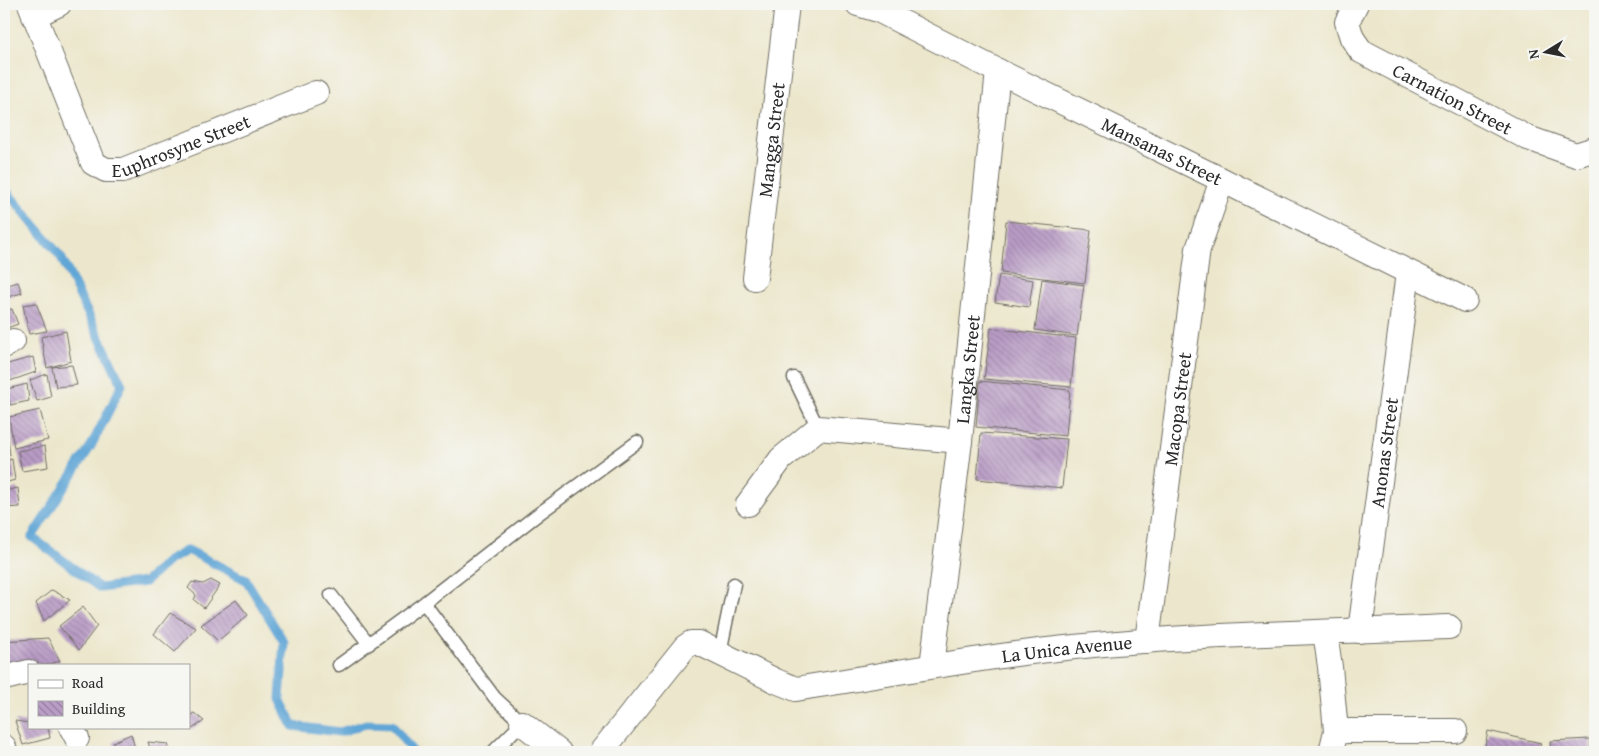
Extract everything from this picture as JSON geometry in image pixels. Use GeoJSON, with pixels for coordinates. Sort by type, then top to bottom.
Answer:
{"type":"FeatureCollection","features":[{"type":"Feature","properties":{"kind":"street"},"geometry":{"type":"LineString","coordinates":[[32,10],[60,4]]}},
{"type":"Feature","properties":{"kind":"street","name":"Mangga Street"},"geometry":{"type":"LineString","coordinates":[[755,278],[787,4]]}},
{"type":"Feature","properties":{"kind":"street","name":"Mansanas Street"},"geometry":{"type":"LineString","coordinates":[[858,4],[878,10],[1408,274],[1465,300]]}},
{"type":"Feature","properties":{"kind":"street","name":"Carnation Street"},"geometry":{"type":"LineString","coordinates":[[1356,4],[1347,22],[1352,38],[1361,51],[1528,138],[1576,155],[1595,149]]}},
{"type":"Feature","properties":{"kind":"street","name":"Euphrosyne Street"},"geometry":{"type":"LineString","coordinates":[[32,10],[93,163],[106,170],[123,170],[316,93]]}},
{"type":"Feature","properties":{"kind":"street","name":"Langka Street"},"geometry":{"type":"LineString","coordinates":[[932,666],[960,441],[998,71]]}},
{"type":"Feature","properties":{"kind":"street","name":"Macopa Street"},"geometry":{"type":"LineString","coordinates":[[1147,641],[1198,249],[1222,180]]}},
{"type":"Feature","properties":{"kind":"street","name":"Anonas Street"},"geometry":{"type":"LineString","coordinates":[[1360,631],[1408,274]]}},
{"type":"Feature","properties":{"kind":"street"},"geometry":{"type":"LineString","coordinates":[[748,504],[781,459],[818,428],[960,441]]}},
{"type":"Feature","properties":{"kind":"street","name":"La Unica Avenue"},"geometry":{"type":"LineString","coordinates":[[601,752],[685,647],[691,643],[699,643],[796,689],[932,666],[1039,651],[1147,641],[1449,627]]}},
{"type":"Feature","properties":{"kind":"street"},"geometry":{"type":"LineString","coordinates":[[1325,632],[1330,667],[1334,742],[1455,731]]}},
{"type":"Feature","properties":{"kind":"street"},"geometry":{"type":"LineString","coordinates":[[4,678],[28,672]]}},
{"type":"Feature","properties":{"kind":"street"},"geometry":{"type":"LineString","coordinates":[[522,723],[559,752]]}},
{"type":"Feature","properties":{"kind":"street"},"geometry":{"type":"LineString","coordinates":[[4,747],[5,752]]}},
{"type":"Feature","properties":{"kind":"lane"},"geometry":{"type":"LineString","coordinates":[[794,378],[818,428]]}},
{"type":"Feature","properties":{"kind":"lane"},"geometry":{"type":"LineString","coordinates":[[339,666],[537,515],[637,442]]}},
{"type":"Feature","properties":{"kind":"lane"},"geometry":{"type":"LineString","coordinates":[[720,653],[734,584]]}},
{"type":"Feature","properties":{"kind":"lane"},"geometry":{"type":"LineString","coordinates":[[332,595],[369,644]]}},
{"type":"Feature","properties":{"kind":"lane"},"geometry":{"type":"LineString","coordinates":[[424,603],[495,698],[522,723],[493,752]]}},
{"type":"Feature","properties":{"kind":"building"},"geometry":{"type":"Polygon","coordinates":[[[1006,221],[1091,230],[1085,283],[1001,273],[1006,221]]]}},
{"type":"Feature","properties":{"kind":"building"},"geometry":{"type":"Polygon","coordinates":[[[999,275],[1033,280],[1029,307],[995,302],[999,275]]]}},
{"type":"Feature","properties":{"kind":"building"},"geometry":{"type":"Polygon","coordinates":[[[1042,279],[1084,285],[1077,336],[1035,330],[1042,279]]]}},
{"type":"Feature","properties":{"kind":"building"},"geometry":{"type":"Polygon","coordinates":[[[18,282],[22,293],[4,298],[4,286],[18,282]]]}},
{"type":"Feature","properties":{"kind":"building"},"geometry":{"type":"Polygon","coordinates":[[[36,303],[47,331],[29,334],[23,305],[36,303]]]}},
{"type":"Feature","properties":{"kind":"building"},"geometry":{"type":"Polygon","coordinates":[[[12,309],[18,324],[4,329],[4,310],[12,309]]]}},
{"type":"Feature","properties":{"kind":"building"},"geometry":{"type":"Polygon","coordinates":[[[991,328],[1076,338],[1071,387],[984,379],[991,328]]]}},
{"type":"Feature","properties":{"kind":"building"},"geometry":{"type":"Polygon","coordinates":[[[66,331],[71,361],[47,368],[41,337],[66,331]]]}},
{"type":"Feature","properties":{"kind":"building"},"geometry":{"type":"Polygon","coordinates":[[[33,357],[36,372],[4,383],[4,365],[33,357]]]}},
{"type":"Feature","properties":{"kind":"building"},"geometry":{"type":"Polygon","coordinates":[[[72,365],[77,385],[56,387],[52,367],[72,365]]]}},
{"type":"Feature","properties":{"kind":"building"},"geometry":{"type":"Polygon","coordinates":[[[47,374],[51,397],[37,401],[30,380],[47,374]]]}},
{"type":"Feature","properties":{"kind":"building"},"geometry":{"type":"Polygon","coordinates":[[[980,381],[1070,390],[1066,436],[976,427],[980,381]]]}},
{"type":"Feature","properties":{"kind":"building"},"geometry":{"type":"Polygon","coordinates":[[[27,384],[29,401],[10,405],[7,389],[27,384]]]}},
{"type":"Feature","properties":{"kind":"building"},"geometry":{"type":"Polygon","coordinates":[[[40,410],[48,440],[14,448],[9,417],[40,410]]]}},
{"type":"Feature","properties":{"kind":"building"},"geometry":{"type":"Polygon","coordinates":[[[981,433],[1067,439],[1062,488],[977,479],[981,433]]]}},
{"type":"Feature","properties":{"kind":"building"},"geometry":{"type":"Polygon","coordinates":[[[8,439],[10,455],[4,456],[4,440],[8,439]]]}},
{"type":"Feature","properties":{"kind":"building"},"geometry":{"type":"Polygon","coordinates":[[[45,446],[48,467],[22,471],[18,451],[45,446]]]}},
{"type":"Feature","properties":{"kind":"building"},"geometry":{"type":"Polygon","coordinates":[[[12,459],[15,480],[4,483],[4,461],[12,459]]]}},
{"type":"Feature","properties":{"kind":"building"},"geometry":{"type":"Polygon","coordinates":[[[18,488],[20,507],[4,508],[4,491],[18,488]]]}},
{"type":"Feature","properties":{"kind":"building"},"geometry":{"type":"Polygon","coordinates":[[[211,580],[220,585],[204,608],[194,600],[196,595],[188,588],[192,582],[203,584],[211,580]]]}},
{"type":"Feature","properties":{"kind":"building"},"geometry":{"type":"Polygon","coordinates":[[[52,590],[70,600],[44,621],[36,603],[52,590]]]}},
{"type":"Feature","properties":{"kind":"building"},"geometry":{"type":"Polygon","coordinates":[[[236,600],[248,615],[218,641],[201,625],[236,600]]]}},
{"type":"Feature","properties":{"kind":"building"},"geometry":{"type":"Polygon","coordinates":[[[83,607],[97,626],[79,650],[59,626],[83,607]]]}},
{"type":"Feature","properties":{"kind":"building"},"geometry":{"type":"Polygon","coordinates":[[[170,613],[196,628],[175,652],[154,634],[170,613]]]}},
{"type":"Feature","properties":{"kind":"building"},"geometry":{"type":"Polygon","coordinates":[[[48,638],[60,661],[50,664],[28,664],[4,675],[4,641],[48,638]]]}},
{"type":"Feature","properties":{"kind":"building"},"geometry":{"type":"Polygon","coordinates":[[[194,713],[204,721],[192,729],[190,728],[190,715],[194,713]]]}},
{"type":"Feature","properties":{"kind":"building"},"geometry":{"type":"Polygon","coordinates":[[[15,721],[28,723],[28,728],[48,728],[50,738],[23,745],[15,721]]]}},
{"type":"Feature","properties":{"kind":"building"},"geometry":{"type":"Polygon","coordinates":[[[1488,731],[1541,743],[1539,752],[1484,752],[1488,731]]]}},
{"type":"Feature","properties":{"kind":"building"},"geometry":{"type":"Polygon","coordinates":[[[131,734],[136,752],[117,752],[113,742],[131,734]]]}},
{"type":"Feature","properties":{"kind":"building"},"geometry":{"type":"Polygon","coordinates":[[[1590,739],[1591,749],[1595,749],[1595,752],[1551,752],[1550,741],[1590,739]]]}},
{"type":"Feature","properties":{"kind":"building"},"geometry":{"type":"Polygon","coordinates":[[[148,742],[168,744],[170,752],[151,752],[148,742]]]}},
{"type":"Feature","properties":{"kind":"waterway"},"geometry":{"type":"LineString","coordinates":[[4,188],[61,257],[122,385],[91,446],[32,537],[100,588],[145,582],[168,561],[188,550],[246,580],[284,642],[280,699],[293,726],[340,732],[366,724],[392,725],[413,752]]}}]}
